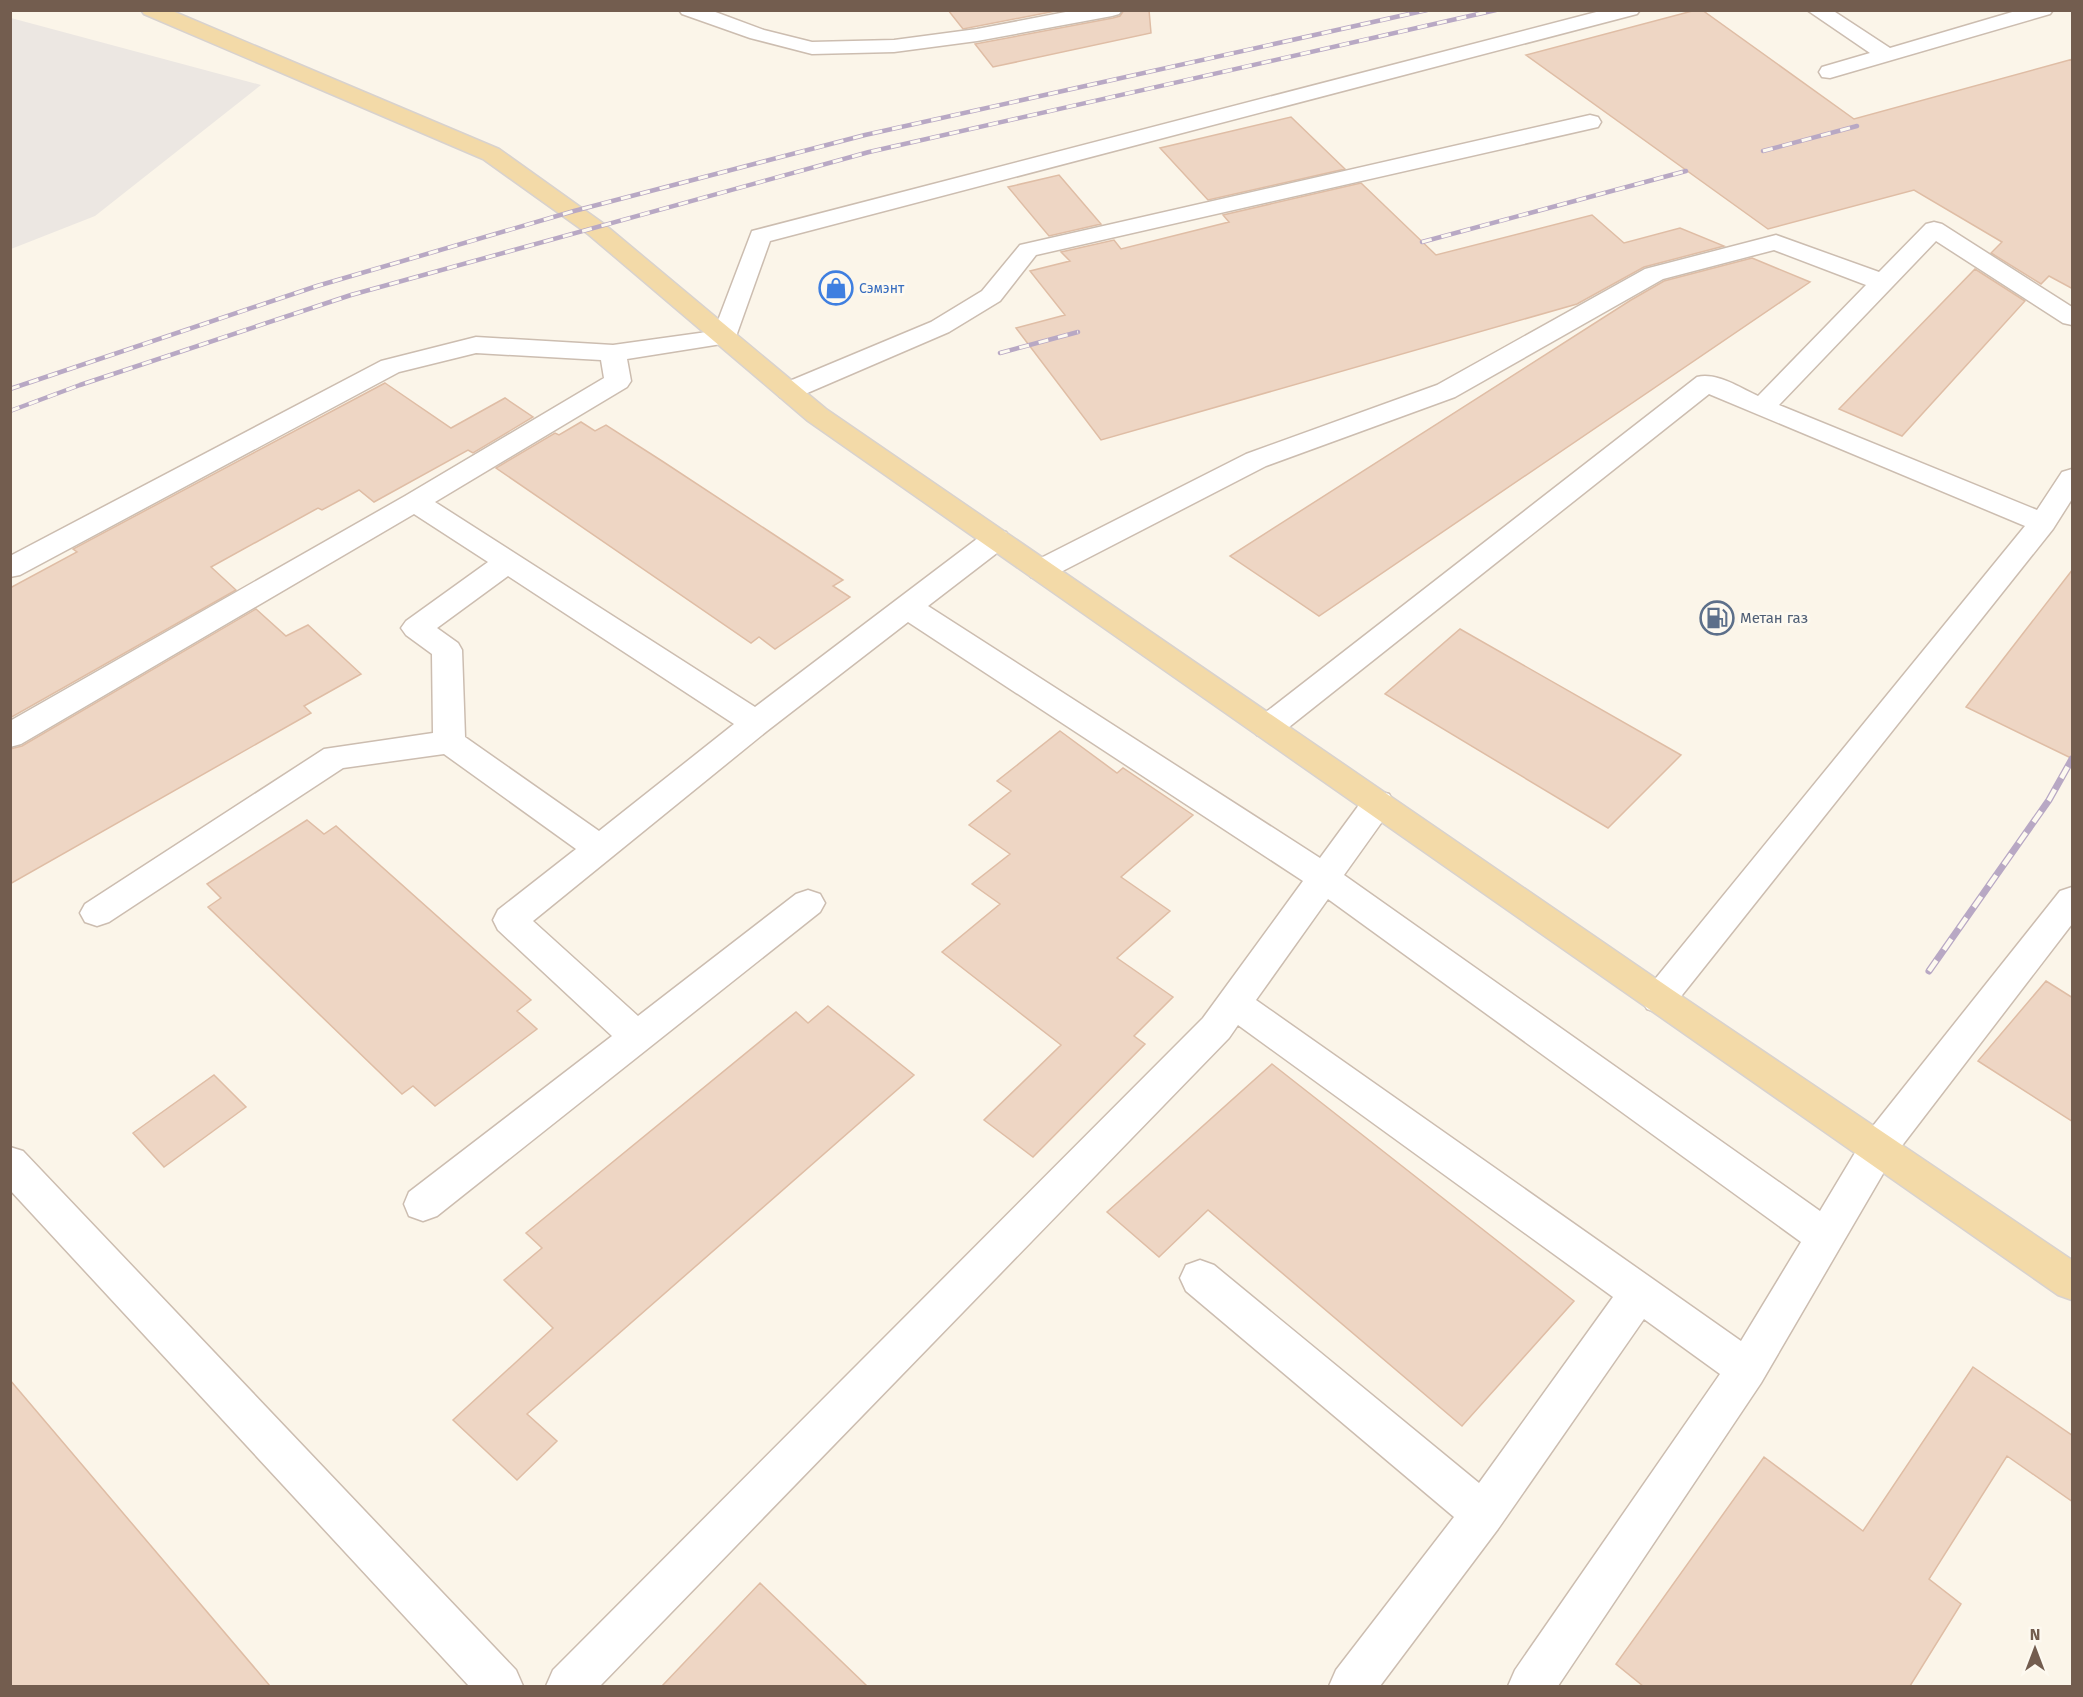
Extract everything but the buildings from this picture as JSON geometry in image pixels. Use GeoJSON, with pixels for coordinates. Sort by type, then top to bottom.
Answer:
{"type":"FeatureCollection","features":[{"type":"Feature","properties":{"kind":"main road"},"geometry":{"type":"LineString","coordinates":[[151,10],[491,154],[574,211],[817,415],[1659,999],[2073,1282]]}},
{"type":"Feature","properties":{"kind":"street"},"geometry":{"type":"LineString","coordinates":[[689,10],[757,34],[812,48],[894,46],[977,35],[1112,10]]}},
{"type":"Feature","properties":{"kind":"street"},"geometry":{"type":"LineString","coordinates":[[10,568],[390,366],[476,345],[613,353],[725,337],[760,236],[1630,10]]}},
{"type":"Feature","properties":{"kind":"street"},"geometry":{"type":"LineString","coordinates":[[1817,10],[1887,55]]}},
{"type":"Feature","properties":{"kind":"street"},"geometry":{"type":"LineString","coordinates":[[1830,72],[2043,10]]}},
{"type":"Feature","properties":{"kind":"street"},"geometry":{"type":"LineString","coordinates":[[789,390],[940,327],[991,296],[1028,249],[1590,122]]}},
{"type":"Feature","properties":{"kind":"street"},"geometry":{"type":"LineString","coordinates":[[1762,407],[1934,229],[2073,318]]}},
{"type":"Feature","properties":{"kind":"street"},"geometry":{"type":"LineString","coordinates":[[1041,570],[1256,460],[1446,391],[1654,274],[1776,242],[1882,282]]}},
{"type":"Feature","properties":{"kind":"street"},"geometry":{"type":"LineString","coordinates":[[10,736],[415,502],[618,381],[613,353]]}},
{"type":"Feature","properties":{"kind":"street"},"geometry":{"type":"LineString","coordinates":[[1268,727],[1706,383],[2043,523]]}},
{"type":"Feature","properties":{"kind":"street"},"geometry":{"type":"LineString","coordinates":[[1659,999],[2043,523],[2073,478]]}},
{"type":"Feature","properties":{"kind":"street"},"geometry":{"type":"LineString","coordinates":[[415,502],[756,723]]}},
{"type":"Feature","properties":{"kind":"street"},"geometry":{"type":"LineString","coordinates":[[637,1036],[510,920],[756,723],[996,539]]}},
{"type":"Feature","properties":{"kind":"street"},"geometry":{"type":"LineString","coordinates":[[449,742],[447,650],[416,628],[508,562]]}},
{"type":"Feature","properties":{"kind":"street"},"geometry":{"type":"LineString","coordinates":[[907,607],[1324,878],[1825,1237]]}},
{"type":"Feature","properties":{"kind":"street"},"geometry":{"type":"LineString","coordinates":[[97,913],[336,757],[449,742],[600,849]]}},
{"type":"Feature","properties":{"kind":"street"},"geometry":{"type":"LineString","coordinates":[[568,1686],[1216,1028],[1378,803]]}},
{"type":"Feature","properties":{"kind":"street"},"geometry":{"type":"LineString","coordinates":[[1531,1686],[1747,1369],[1878,1148],[2073,900]]}},
{"type":"Feature","properties":{"kind":"street"},"geometry":{"type":"LineString","coordinates":[[423,1204],[808,903]]}},
{"type":"Feature","properties":{"kind":"street"},"geometry":{"type":"LineString","coordinates":[[1234,1003],[1747,1369]]}},
{"type":"Feature","properties":{"kind":"street"},"geometry":{"type":"LineString","coordinates":[[10,1163],[500,1686]]}},
{"type":"Feature","properties":{"kind":"street"},"geometry":{"type":"LineString","coordinates":[[1200,1278],[1483,1514]]}},
{"type":"Feature","properties":{"kind":"street"},"geometry":{"type":"LineString","coordinates":[[1352,1686],[1483,1514],[1640,1292]]}},
{"type":"Feature","properties":{"kind":"shaded area"},"geometry":{"type":"Polygon","coordinates":[[[11,18],[261,85],[95,216],[11,249],[11,18]]]}},
{"type":"Feature","properties":{"kind":"railway"},"geometry":{"type":"LineString","coordinates":[[10,389],[317,286],[574,211],[865,135],[1427,10]]}},
{"type":"Feature","properties":{"kind":"railway"},"geometry":{"type":"LineString","coordinates":[[10,411],[80,385],[351,295],[869,152],[1496,10]]}},
{"type":"Feature","properties":{"kind":"railway"},"geometry":{"type":"LineString","coordinates":[[1763,151],[1857,126]]}},
{"type":"Feature","properties":{"kind":"railway"},"geometry":{"type":"LineString","coordinates":[[1422,242],[1686,171]]}},
{"type":"Feature","properties":{"kind":"railway"},"geometry":{"type":"LineString","coordinates":[[1000,353],[1078,332]]}},
{"type":"Feature","properties":{"kind":"railway"},"geometry":{"type":"LineString","coordinates":[[1929,971],[2049,800],[2072,759]]}},
{"type":"Feature","properties":{"kind":"place","name":"Сэмэнт"},"geometry":{"type":"Point","coordinates":[836,288]}},
{"type":"Feature","properties":{"kind":"place","name":"Метан газ"},"geometry":{"type":"Point","coordinates":[1717,618]}}]}
